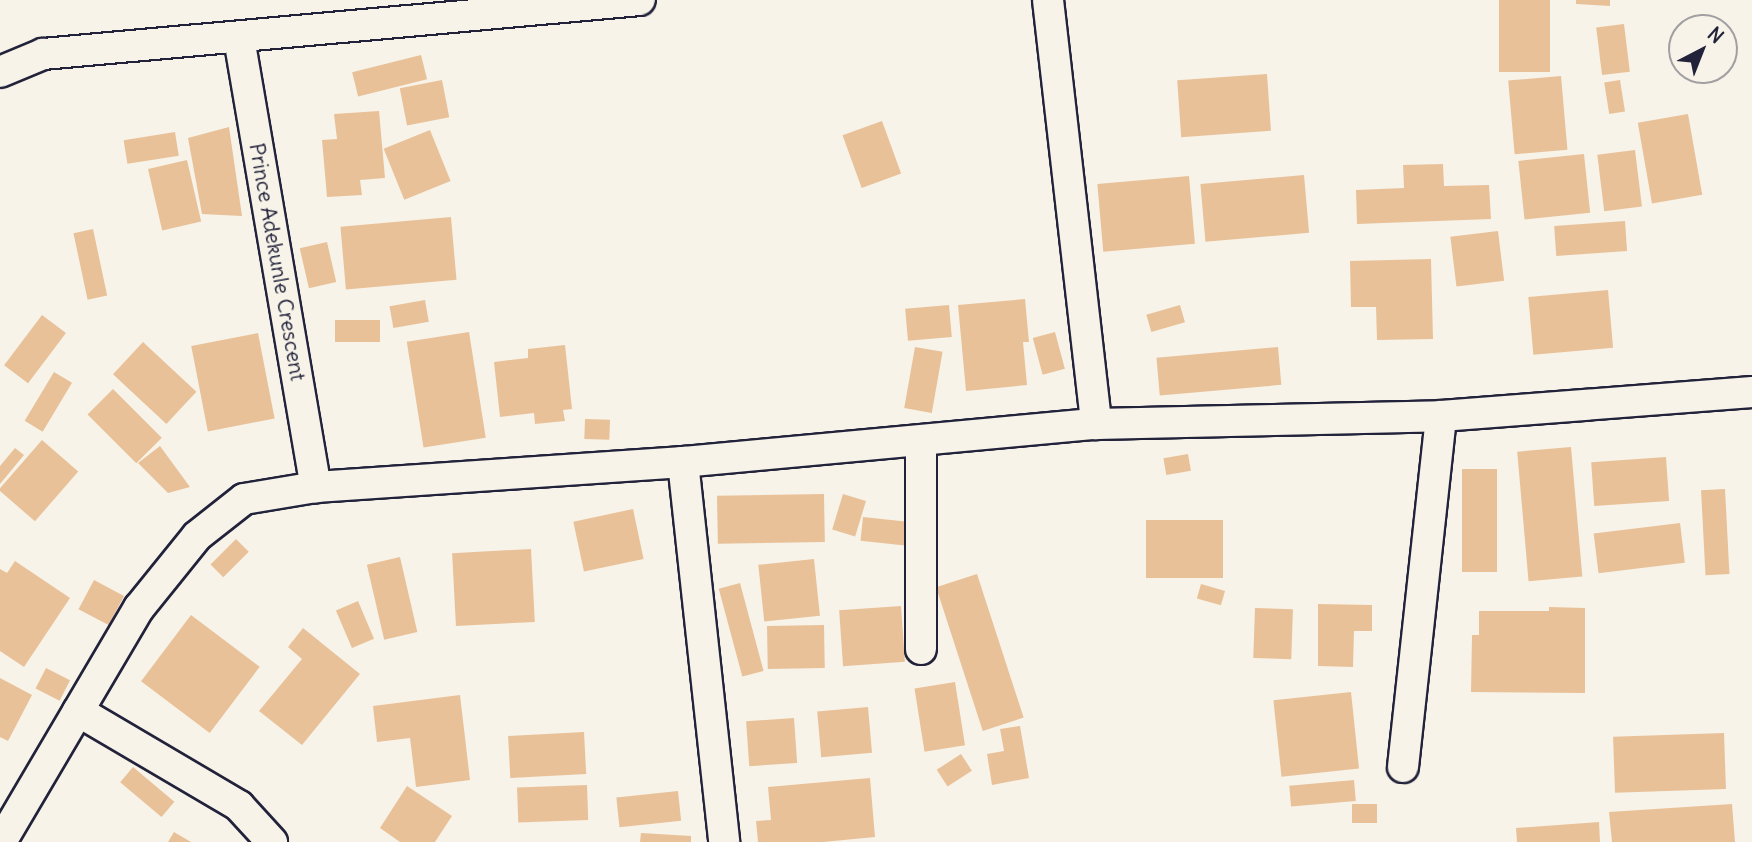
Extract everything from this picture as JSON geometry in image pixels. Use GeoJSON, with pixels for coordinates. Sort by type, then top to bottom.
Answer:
{"type":"FeatureCollection","features":[{"type":"Feature","properties":{"kind":"street"},"geometry":{"type":"LineString","coordinates":[[0,72],[43,54],[640,0]]}},
{"type":"Feature","properties":{"kind":"street"},"geometry":{"type":"LineString","coordinates":[[1048,0],[1096,424]]}},
{"type":"Feature","properties":{"kind":"street","name":"Prince Adekunle Crescent"},"geometry":{"type":"LineString","coordinates":[[239,38],[316,487]]}},
{"type":"Feature","properties":{"kind":"street"},"geometry":{"type":"LineString","coordinates":[[1,842],[139,608],[197,536],[244,499],[316,487],[682,462],[1096,424],[1441,416],[1752,392]]}},
{"type":"Feature","properties":{"kind":"street"},"geometry":{"type":"LineString","coordinates":[[1403,767],[1441,416]]}},
{"type":"Feature","properties":{"kind":"street"},"geometry":{"type":"LineString","coordinates":[[921,441],[921,649]]}},
{"type":"Feature","properties":{"kind":"street"},"geometry":{"type":"LineString","coordinates":[[682,462],[724,842]]}},
{"type":"Feature","properties":{"kind":"street"},"geometry":{"type":"LineString","coordinates":[[78,711],[239,807],[272,842]]}},
{"type":"Feature","properties":{"kind":"building"},"geometry":{"type":"Polygon","coordinates":[[[1499,0],[1550,0],[1550,72],[1499,72],[1499,0]]]}},
{"type":"Feature","properties":{"kind":"building"},"geometry":{"type":"Polygon","coordinates":[[[1576,0],[1610,0],[1610,6],[1576,4],[1576,0]]]}},
{"type":"Feature","properties":{"kind":"building"},"geometry":{"type":"Polygon","coordinates":[[[1624,24],[1630,72],[1602,75],[1596,27],[1624,24]]]}},
{"type":"Feature","properties":{"kind":"building"},"geometry":{"type":"Polygon","coordinates":[[[421,55],[427,79],[358,96],[352,72],[421,55]]]}},
{"type":"Feature","properties":{"kind":"building"},"geometry":{"type":"Polygon","coordinates":[[[1267,74],[1271,131],[1181,137],[1177,80],[1267,74]]]}},
{"type":"Feature","properties":{"kind":"building"},"geometry":{"type":"Polygon","coordinates":[[[1561,76],[1567,150],[1515,154],[1508,81],[1561,76]]]}},
{"type":"Feature","properties":{"kind":"building"},"geometry":{"type":"Polygon","coordinates":[[[442,80],[449,117],[407,126],[400,88],[442,80]]]}},
{"type":"Feature","properties":{"kind":"building"},"geometry":{"type":"Polygon","coordinates":[[[1620,80],[1625,112],[1609,114],[1604,83],[1620,80]]]}},
{"type":"Feature","properties":{"kind":"building"},"geometry":{"type":"Polygon","coordinates":[[[379,111],[385,178],[360,180],[362,195],[327,197],[322,140],[337,139],[334,114],[379,111]]]}},
{"type":"Feature","properties":{"kind":"building"},"geometry":{"type":"Polygon","coordinates":[[[1688,114],[1702,195],[1652,204],[1638,123],[1688,114]]]}},
{"type":"Feature","properties":{"kind":"building"},"geometry":{"type":"Polygon","coordinates":[[[882,121],[901,174],[862,188],[843,135],[882,121]]]}},
{"type":"Feature","properties":{"kind":"building"},"geometry":{"type":"Polygon","coordinates":[[[229,127],[242,216],[202,214],[188,138],[229,127]]]}},
{"type":"Feature","properties":{"kind":"building"},"geometry":{"type":"Polygon","coordinates":[[[430,130],[451,181],[404,200],[384,149],[430,130]]]}},
{"type":"Feature","properties":{"kind":"building"},"geometry":{"type":"Polygon","coordinates":[[[175,132],[179,156],[127,164],[124,140],[175,132]]]}},
{"type":"Feature","properties":{"kind":"building"},"geometry":{"type":"Polygon","coordinates":[[[1635,150],[1642,207],[1604,211],[1597,155],[1635,150]]]}},
{"type":"Feature","properties":{"kind":"building"},"geometry":{"type":"Polygon","coordinates":[[[1584,154],[1590,213],[1525,220],[1518,161],[1584,154]]]}},
{"type":"Feature","properties":{"kind":"building"},"geometry":{"type":"Polygon","coordinates":[[[187,160],[201,221],[162,230],[148,169],[187,160]]]}},
{"type":"Feature","properties":{"kind":"building"},"geometry":{"type":"Polygon","coordinates":[[[1443,164],[1444,186],[1489,185],[1491,219],[1357,224],[1356,190],[1404,188],[1403,165],[1443,164]]]}},
{"type":"Feature","properties":{"kind":"building"},"geometry":{"type":"Polygon","coordinates":[[[1304,175],[1309,233],[1205,242],[1200,184],[1304,175]]]}},
{"type":"Feature","properties":{"kind":"building"},"geometry":{"type":"Polygon","coordinates":[[[1189,176],[1195,244],[1103,252],[1097,184],[1189,176]]]}},
{"type":"Feature","properties":{"kind":"building"},"geometry":{"type":"Polygon","coordinates":[[[451,217],[456,280],[346,289],[340,227],[451,217]]]}},
{"type":"Feature","properties":{"kind":"building"},"geometry":{"type":"Polygon","coordinates":[[[1625,221],[1627,251],[1556,256],[1554,226],[1625,221]]]}},
{"type":"Feature","properties":{"kind":"building"},"geometry":{"type":"Polygon","coordinates":[[[93,229],[107,296],[88,300],[73,233],[93,229]]]}},
{"type":"Feature","properties":{"kind":"building"},"geometry":{"type":"Polygon","coordinates":[[[1498,231],[1504,281],[1456,286],[1450,237],[1498,231]]]}},
{"type":"Feature","properties":{"kind":"building"},"geometry":{"type":"Polygon","coordinates":[[[327,242],[336,282],[309,288],[300,248],[327,242]]]}},
{"type":"Feature","properties":{"kind":"building"},"geometry":{"type":"Polygon","coordinates":[[[1431,259],[1433,339],[1377,340],[1376,307],[1351,307],[1350,261],[1431,259]]]}},
{"type":"Feature","properties":{"kind":"building"},"geometry":{"type":"Polygon","coordinates":[[[1608,290],[1613,348],[1533,355],[1528,297],[1608,290]]]}},
{"type":"Feature","properties":{"kind":"building"},"geometry":{"type":"Polygon","coordinates":[[[1025,299],[1029,342],[1023,342],[1027,385],[966,391],[958,305],[1025,299]]]}},
{"type":"Feature","properties":{"kind":"building"},"geometry":{"type":"Polygon","coordinates":[[[425,300],[429,322],[393,328],[390,306],[425,300]]]}},
{"type":"Feature","properties":{"kind":"building"},"geometry":{"type":"Polygon","coordinates":[[[949,305],[952,337],[908,341],[905,309],[949,305]]]}},
{"type":"Feature","properties":{"kind":"building"},"geometry":{"type":"Polygon","coordinates":[[[1180,305],[1185,322],[1151,332],[1146,315],[1180,305]]]}},
{"type":"Feature","properties":{"kind":"building"},"geometry":{"type":"Polygon","coordinates":[[[42,315],[66,333],[28,383],[4,365],[42,315]]]}},
{"type":"Feature","properties":{"kind":"building"},"geometry":{"type":"Polygon","coordinates":[[[335,320],[380,320],[380,342],[335,342],[335,320]]]}},
{"type":"Feature","properties":{"kind":"building"},"geometry":{"type":"Polygon","coordinates":[[[469,332],[486,438],[424,448],[407,342],[469,332]]]}},
{"type":"Feature","properties":{"kind":"building"},"geometry":{"type":"Polygon","coordinates":[[[1055,332],[1065,369],[1043,375],[1033,338],[1055,332]]]}},
{"type":"Feature","properties":{"kind":"building"},"geometry":{"type":"Polygon","coordinates":[[[258,333],[275,418],[208,431],[191,346],[258,333]]]}},
{"type":"Feature","properties":{"kind":"building"},"geometry":{"type":"Polygon","coordinates":[[[143,342],[196,392],[166,424],[113,374],[143,342]]]}},
{"type":"Feature","properties":{"kind":"building"},"geometry":{"type":"Polygon","coordinates":[[[565,345],[572,409],[563,410],[565,421],[535,424],[534,413],[500,417],[494,362],[528,358],[528,349],[565,345]]]}},
{"type":"Feature","properties":{"kind":"building"},"geometry":{"type":"Polygon","coordinates":[[[915,347],[943,352],[932,413],[904,408],[915,347]]]}},
{"type":"Feature","properties":{"kind":"building"},"geometry":{"type":"Polygon","coordinates":[[[1278,347],[1281,385],[1160,395],[1156,358],[1278,347]]]}},
{"type":"Feature","properties":{"kind":"building"},"geometry":{"type":"Polygon","coordinates":[[[54,372],[72,383],[43,432],[25,421],[54,372]]]}},
{"type":"Feature","properties":{"kind":"building"},"geometry":{"type":"Polygon","coordinates":[[[113,389],[162,438],[136,463],[88,414],[113,389]]]}},
{"type":"Feature","properties":{"kind":"building"},"geometry":{"type":"Polygon","coordinates":[[[585,419],[610,420],[609,440],[584,439],[585,419]]]}},
{"type":"Feature","properties":{"kind":"building"},"geometry":{"type":"Polygon","coordinates":[[[42,440],[78,471],[35,521],[0,488],[42,440]]]}},
{"type":"Feature","properties":{"kind":"building"},"geometry":{"type":"Polygon","coordinates":[[[160,446],[190,487],[168,493],[138,463],[160,446]]]}},
{"type":"Feature","properties":{"kind":"building"},"geometry":{"type":"Polygon","coordinates":[[[1571,447],[1582,577],[1529,581],[1517,452],[1571,447]]]}},
{"type":"Feature","properties":{"kind":"building"},"geometry":{"type":"Polygon","coordinates":[[[15,448],[24,455],[0,484],[0,466],[15,448]]]}},
{"type":"Feature","properties":{"kind":"building"},"geometry":{"type":"Polygon","coordinates":[[[1188,454],[1191,471],[1166,475],[1163,458],[1188,454]]]}},
{"type":"Feature","properties":{"kind":"building"},"geometry":{"type":"Polygon","coordinates":[[[1666,457],[1669,501],[1594,506],[1591,462],[1666,457]]]}},
{"type":"Feature","properties":{"kind":"building"},"geometry":{"type":"Polygon","coordinates":[[[1462,469],[1497,469],[1497,572],[1462,572],[1462,469]]]}},
{"type":"Feature","properties":{"kind":"building"},"geometry":{"type":"Polygon","coordinates":[[[1725,489],[1729,574],[1705,575],[1701,490],[1725,489]]]}},
{"type":"Feature","properties":{"kind":"building"},"geometry":{"type":"Polygon","coordinates":[[[824,494],[825,542],[718,544],[717,496],[824,494]]]}},
{"type":"Feature","properties":{"kind":"building"},"geometry":{"type":"Polygon","coordinates":[[[843,494],[866,501],[855,536],[832,529],[843,494]]]}},
{"type":"Feature","properties":{"kind":"building"},"geometry":{"type":"Polygon","coordinates":[[[633,509],[644,559],[584,572],[573,522],[633,509]]]}},
{"type":"Feature","properties":{"kind":"building"},"geometry":{"type":"Polygon","coordinates":[[[863,517],[910,522],[907,546],[860,541],[863,517]]]}},
{"type":"Feature","properties":{"kind":"building"},"geometry":{"type":"Polygon","coordinates":[[[1146,520],[1223,520],[1223,578],[1146,578],[1146,520]]]}},
{"type":"Feature","properties":{"kind":"building"},"geometry":{"type":"Polygon","coordinates":[[[1680,523],[1685,563],[1599,573],[1594,534],[1680,523]]]}},
{"type":"Feature","properties":{"kind":"building"},"geometry":{"type":"Polygon","coordinates":[[[236,539],[249,552],[223,577],[211,564],[236,539]]]}},
{"type":"Feature","properties":{"kind":"building"},"geometry":{"type":"Polygon","coordinates":[[[531,549],[535,622],[456,626],[452,553],[531,549]]]}},
{"type":"Feature","properties":{"kind":"building"},"geometry":{"type":"Polygon","coordinates":[[[400,557],[417,632],[384,640],[367,565],[400,557]]]}},
{"type":"Feature","properties":{"kind":"building"},"geometry":{"type":"Polygon","coordinates":[[[814,559],[820,616],[764,622],[758,565],[814,559]]]}},
{"type":"Feature","properties":{"kind":"building"},"geometry":{"type":"Polygon","coordinates":[[[15,561],[70,598],[24,667],[0,651],[0,569],[7,573],[15,561]]]}},
{"type":"Feature","properties":{"kind":"building"},"geometry":{"type":"Polygon","coordinates":[[[977,574],[1024,718],[983,731],[936,587],[977,574]]]}},
{"type":"Feature","properties":{"kind":"building"},"geometry":{"type":"Polygon","coordinates":[[[94,580],[124,596],[109,625],[79,609],[94,580]]]}},
{"type":"Feature","properties":{"kind":"building"},"geometry":{"type":"Polygon","coordinates":[[[740,583],[764,671],[742,677],[719,589],[740,583]]]}},
{"type":"Feature","properties":{"kind":"building"},"geometry":{"type":"Polygon","coordinates":[[[1201,584],[1225,591],[1221,605],[1197,598],[1201,584]]]}},
{"type":"Feature","properties":{"kind":"building"},"geometry":{"type":"Polygon","coordinates":[[[358,601],[374,639],[352,648],[336,610],[358,601]]]}},
{"type":"Feature","properties":{"kind":"building"},"geometry":{"type":"Polygon","coordinates":[[[1318,604],[1372,605],[1372,631],[1354,631],[1353,667],[1318,666],[1318,604]]]}},
{"type":"Feature","properties":{"kind":"building"},"geometry":{"type":"Polygon","coordinates":[[[901,606],[905,662],[843,666],[839,610],[901,606]]]}},
{"type":"Feature","properties":{"kind":"building"},"geometry":{"type":"Polygon","coordinates":[[[1549,607],[1585,608],[1585,693],[1471,692],[1472,635],[1479,635],[1479,611],[1549,611],[1549,607]]]}},
{"type":"Feature","properties":{"kind":"building"},"geometry":{"type":"Polygon","coordinates":[[[1255,608],[1293,609],[1291,659],[1253,658],[1255,608]]]}},
{"type":"Feature","properties":{"kind":"building"},"geometry":{"type":"Polygon","coordinates":[[[191,615],[260,667],[210,733],[141,681],[191,615]]]}},
{"type":"Feature","properties":{"kind":"building"},"geometry":{"type":"Polygon","coordinates":[[[824,625],[825,668],[768,669],[767,626],[824,625]]]}},
{"type":"Feature","properties":{"kind":"building"},"geometry":{"type":"Polygon","coordinates":[[[303,628],[360,674],[302,745],[259,711],[302,659],[288,647],[303,628]]]}},
{"type":"Feature","properties":{"kind":"building"},"geometry":{"type":"Polygon","coordinates":[[[46,668],[70,680],[60,701],[36,688],[46,668]]]}},
{"type":"Feature","properties":{"kind":"building"},"geometry":{"type":"Polygon","coordinates":[[[0,678],[32,695],[8,741],[0,737],[0,678]]]}},
{"type":"Feature","properties":{"kind":"building"},"geometry":{"type":"Polygon","coordinates":[[[955,682],[965,745],[925,752],[915,688],[955,682]]]}},
{"type":"Feature","properties":{"kind":"building"},"geometry":{"type":"Polygon","coordinates":[[[1351,692],[1359,769],[1281,777],[1273,700],[1351,692]]]}},
{"type":"Feature","properties":{"kind":"building"},"geometry":{"type":"Polygon","coordinates":[[[460,695],[470,780],[416,787],[410,738],[377,742],[373,706],[460,695]]]}},
{"type":"Feature","properties":{"kind":"building"},"geometry":{"type":"Polygon","coordinates":[[[868,707],[872,753],[821,757],[817,711],[868,707]]]}},
{"type":"Feature","properties":{"kind":"building"},"geometry":{"type":"Polygon","coordinates":[[[794,718],[797,763],[749,766],[746,721],[794,718]]]}},
{"type":"Feature","properties":{"kind":"building"},"geometry":{"type":"Polygon","coordinates":[[[1020,726],[1029,778],[992,785],[987,754],[1004,751],[1000,729],[1020,726]]]}},
{"type":"Feature","properties":{"kind":"building"},"geometry":{"type":"Polygon","coordinates":[[[584,732],[586,774],[510,778],[508,736],[584,732]]]}},
{"type":"Feature","properties":{"kind":"building"},"geometry":{"type":"Polygon","coordinates":[[[1724,733],[1726,789],[1615,793],[1613,737],[1724,733]]]}},
{"type":"Feature","properties":{"kind":"building"},"geometry":{"type":"Polygon","coordinates":[[[961,754],[972,771],[948,787],[937,770],[961,754]]]}},
{"type":"Feature","properties":{"kind":"building"},"geometry":{"type":"Polygon","coordinates":[[[133,767],[174,802],[162,817],[120,782],[133,767]]]}},
{"type":"Feature","properties":{"kind":"building"},"geometry":{"type":"Polygon","coordinates":[[[870,778],[875,837],[823,842],[758,842],[756,821],[771,820],[768,787],[870,778]]]}},
{"type":"Feature","properties":{"kind":"building"},"geometry":{"type":"Polygon","coordinates":[[[1354,780],[1356,801],[1291,807],[1289,786],[1354,780]]]}},
{"type":"Feature","properties":{"kind":"building"},"geometry":{"type":"Polygon","coordinates":[[[587,785],[588,820],[518,822],[517,787],[587,785]]]}},
{"type":"Feature","properties":{"kind":"building"},"geometry":{"type":"Polygon","coordinates":[[[407,786],[452,816],[435,842],[400,842],[380,828],[407,786]]]}},
{"type":"Feature","properties":{"kind":"building"},"geometry":{"type":"Polygon","coordinates":[[[678,791],[681,821],[619,827],[616,797],[678,791]]]}},
{"type":"Feature","properties":{"kind":"building"},"geometry":{"type":"Polygon","coordinates":[[[1352,804],[1377,804],[1377,823],[1352,823],[1352,804]]]}},
{"type":"Feature","properties":{"kind":"building"},"geometry":{"type":"Polygon","coordinates":[[[1732,804],[1735,842],[1612,842],[1609,812],[1732,804]]]}},
{"type":"Feature","properties":{"kind":"building"},"geometry":{"type":"Polygon","coordinates":[[[1599,822],[1600,842],[1517,842],[1516,828],[1599,822]]]}},
{"type":"Feature","properties":{"kind":"building"},"geometry":{"type":"Polygon","coordinates":[[[174,832],[191,842],[168,842],[174,832]]]}},
{"type":"Feature","properties":{"kind":"building"},"geometry":{"type":"Polygon","coordinates":[[[641,833],[691,836],[691,842],[640,842],[641,833]]]}}]}
